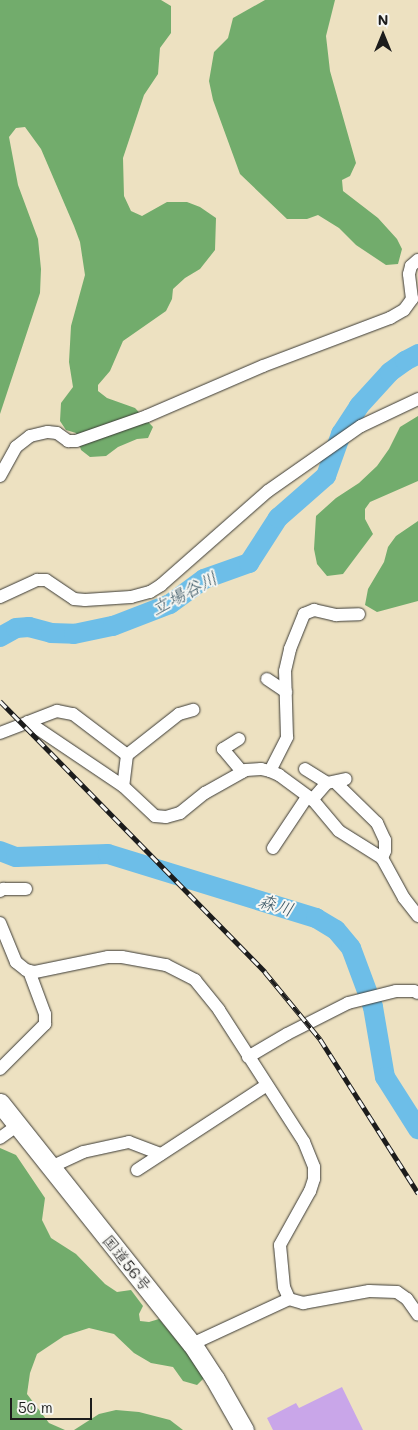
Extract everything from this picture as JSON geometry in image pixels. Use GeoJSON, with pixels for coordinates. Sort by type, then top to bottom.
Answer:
{"type":"FeatureCollection","features":[{"type":"Feature","properties":{"kind":"highway","name":"国道56号"},"geometry":{"type":"LineString","coordinates":[[0,1103],[192,1344],[215,1379],[244,1430]]}},
{"type":"Feature","properties":{"kind":"street"},"geometry":{"type":"LineString","coordinates":[[0,476],[16,447],[30,436],[48,432],[57,434],[68,441],[76,441],[147,416],[263,366],[390,318],[404,310],[412,299],[410,266],[418,260]]}},
{"type":"Feature","properties":{"kind":"street"},"geometry":{"type":"LineString","coordinates":[[0,597],[37,580],[46,580],[74,599],[131,597],[150,592],[161,585],[268,491],[362,426],[418,399]]}},
{"type":"Feature","properties":{"kind":"street"},"geometry":{"type":"LineString","coordinates":[[270,771],[287,737],[286,660],[304,614],[314,610],[336,615],[359,614]]}},
{"type":"Feature","properties":{"kind":"street"},"geometry":{"type":"LineString","coordinates":[[267,680],[286,692]]}},
{"type":"Feature","properties":{"kind":"street"},"geometry":{"type":"LineString","coordinates":[[123,786],[127,755],[179,714],[193,710]]}},
{"type":"Feature","properties":{"kind":"street"},"geometry":{"type":"LineString","coordinates":[[0,732],[57,712],[65,711],[73,714],[127,755]]}},
{"type":"Feature","properties":{"kind":"street"},"geometry":{"type":"LineString","coordinates":[[28,722],[123,786],[156,816],[166,817],[180,813],[205,793],[242,772],[252,769],[270,771],[279,775],[309,798],[338,831],[382,858],[404,898],[418,916]]}},
{"type":"Feature","properties":{"kind":"street"},"geometry":{"type":"LineString","coordinates":[[239,739],[223,749],[242,772]]}},
{"type":"Feature","properties":{"kind":"street"},"geometry":{"type":"LineString","coordinates":[[305,769],[336,781],[378,824],[384,840],[385,851],[382,858]]}},
{"type":"Feature","properties":{"kind":"street"},"geometry":{"type":"LineString","coordinates":[[273,848],[309,798],[336,781]]}},
{"type":"Feature","properties":{"kind":"street"},"geometry":{"type":"LineString","coordinates":[[0,891],[3,889],[26,889]]}},
{"type":"Feature","properties":{"kind":"street"},"geometry":{"type":"LineString","coordinates":[[0,923],[16,962],[29,971],[45,1014],[45,1024],[0,1069]]}},
{"type":"Feature","properties":{"kind":"street"},"geometry":{"type":"LineString","coordinates":[[29,971],[108,958],[122,958],[166,965],[195,980],[219,1010],[304,1142],[314,1167],[314,1180],[310,1191],[280,1245],[284,1287],[289,1299]]}},
{"type":"Feature","properties":{"kind":"street"},"geometry":{"type":"LineString","coordinates":[[248,1057],[339,1007],[388,994],[414,991],[418,993]]}},
{"type":"Feature","properties":{"kind":"street"},"geometry":{"type":"LineString","coordinates":[[137,1170],[267,1085]]}},
{"type":"Feature","properties":{"kind":"street"},"geometry":{"type":"LineString","coordinates":[[0,1138],[18,1125]]}},
{"type":"Feature","properties":{"kind":"street"},"geometry":{"type":"LineString","coordinates":[[51,1167],[83,1152],[128,1142],[161,1154]]}},
{"type":"Feature","properties":{"kind":"street"},"geometry":{"type":"LineString","coordinates":[[192,1344],[289,1299],[303,1303],[369,1291],[397,1292],[407,1299],[418,1315]]}},
{"type":"Feature","properties":{"kind":"green space"},"geometry":{"type":"Polygon","coordinates":[[[0,0],[161,0],[171,6],[171,33],[160,48],[158,74],[144,95],[123,158],[124,196],[131,211],[142,216],[167,202],[187,202],[200,207],[216,218],[215,250],[200,269],[185,278],[173,289],[172,299],[166,311],[123,341],[110,371],[98,385],[98,391],[107,398],[135,408],[153,427],[148,438],[137,439],[118,447],[106,456],[90,457],[81,450],[76,433],[66,430],[60,421],[61,403],[73,387],[69,362],[71,326],[85,275],[80,242],[74,226],[41,149],[25,127],[16,128],[9,137],[18,185],[38,239],[41,269],[40,293],[0,414],[0,0]]]}},
{"type":"Feature","properties":{"kind":"green space"},"geometry":{"type":"Polygon","coordinates":[[[265,0],[335,0],[326,36],[330,71],[356,163],[350,176],[342,180],[343,191],[378,218],[397,239],[402,249],[398,264],[386,265],[356,245],[339,228],[318,215],[307,219],[287,219],[240,174],[213,100],[209,81],[214,52],[228,38],[233,18],[265,0]]]}},
{"type":"Feature","properties":{"kind":"green space"},"geometry":{"type":"Polygon","coordinates":[[[418,416],[418,481],[370,502],[365,509],[365,519],[373,534],[343,574],[327,576],[317,564],[314,549],[316,516],[336,498],[359,483],[377,466],[389,449],[400,427],[418,416]]]}},
{"type":"Feature","properties":{"kind":"green space"},"geometry":{"type":"Polygon","coordinates":[[[418,521],[418,601],[377,612],[365,605],[368,589],[384,562],[388,547],[396,536],[418,521]]]}},
{"type":"Feature","properties":{"kind":"green space"},"geometry":{"type":"Polygon","coordinates":[[[0,1148],[16,1155],[45,1198],[42,1220],[51,1238],[76,1254],[105,1284],[117,1292],[131,1290],[143,1306],[139,1314],[140,1321],[149,1322],[159,1319],[206,1376],[197,1385],[183,1381],[173,1367],[151,1363],[134,1353],[114,1334],[89,1328],[64,1336],[37,1354],[30,1373],[27,1394],[49,1423],[65,1430],[0,1430],[0,1148]]]}},
{"type":"Feature","properties":{"kind":"green space"},"geometry":{"type":"Polygon","coordinates":[[[116,1410],[139,1412],[170,1420],[183,1430],[74,1430],[99,1414],[116,1410]]]}},
{"type":"Feature","properties":{"kind":"building"},"geometry":{"type":"Polygon","coordinates":[[[342,1387],[363,1430],[273,1430],[267,1418],[296,1403],[299,1408],[342,1387]]]}},
{"type":"Feature","properties":{"kind":"waterway","name":"立場谷川"},"geometry":{"type":"LineString","coordinates":[[0,637],[16,628],[29,627],[51,633],[74,634],[113,626],[170,604],[204,579],[249,563],[278,518],[326,476],[341,434],[359,406],[390,372],[418,354]]}},
{"type":"Feature","properties":{"kind":"waterway","name":"森川"},"geometry":{"type":"LineString","coordinates":[[0,851],[16,857],[108,854],[316,918],[336,930],[351,948],[373,1007],[385,1077],[418,1129]]}},
{"type":"Feature","properties":{"kind":"railway"},"geometry":{"type":"LineString","coordinates":[[0,701],[265,972],[320,1039],[418,1193]]}}]}
